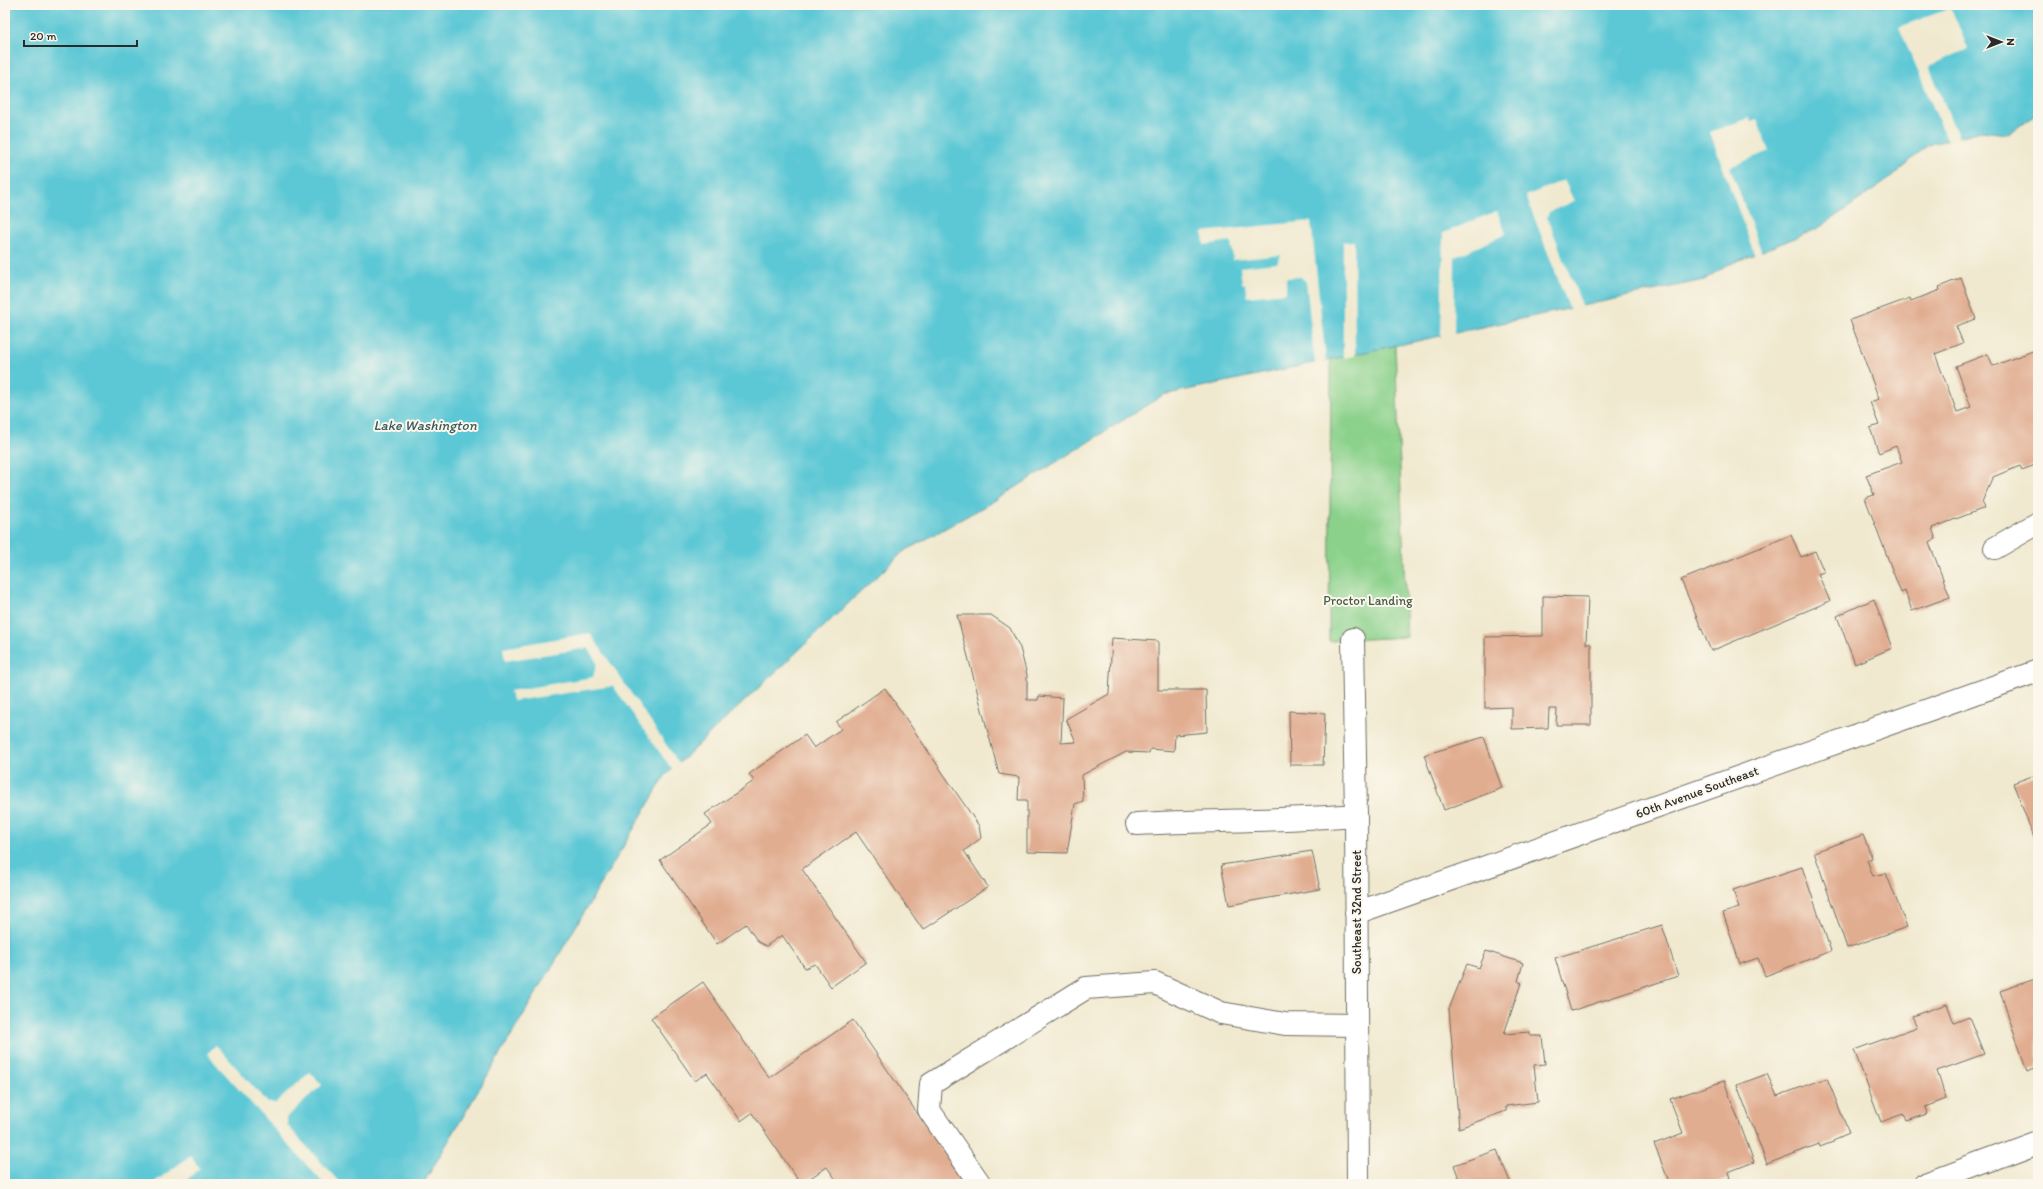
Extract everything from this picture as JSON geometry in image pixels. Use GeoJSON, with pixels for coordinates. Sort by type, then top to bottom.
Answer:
{"type":"FeatureCollection","features":[{"type":"Feature","properties":{"kind":"street"},"geometry":{"type":"LineString","coordinates":[[1995,548],[2038,523]]}},
{"type":"Feature","properties":{"kind":"street","name":"Southeast 32nd Street"},"geometry":{"type":"LineString","coordinates":[[1353,639],[1356,815],[1358,1184]]}},
{"type":"Feature","properties":{"kind":"street","name":"60th Avenue Southeast"},"geometry":{"type":"LineString","coordinates":[[1356,913],[2038,671]]}},
{"type":"Feature","properties":{"kind":"street"},"geometry":{"type":"LineString","coordinates":[[1137,824],[1205,820],[1316,818],[1356,815]]}},
{"type":"Feature","properties":{"kind":"street"},"geometry":{"type":"LineString","coordinates":[[980,1184],[929,1110],[932,1084],[1086,988],[1155,983],[1221,1013],[1285,1024],[1357,1025]]}},
{"type":"Feature","properties":{"kind":"street"},"geometry":{"type":"LineString","coordinates":[[1925,1184],[2038,1142]]}},
{"type":"Feature","properties":{"kind":"green space","name":"Proctor Landing"},"geometry":{"type":"Polygon","coordinates":[[[1395,345],[1407,637],[1329,641],[1331,359],[1395,345]]]}},
{"type":"Feature","properties":{"kind":"water","name":"Lake Washington"},"geometry":{"type":"Polygon","coordinates":[[[5,5],[2038,5],[2038,113],[2008,134],[1981,131],[1928,145],[1888,180],[1817,229],[1725,266],[1704,280],[1163,395],[999,498],[903,552],[665,776],[423,1184],[5,1184],[5,5]]]}},
{"type":"Feature","properties":{"kind":"pier"},"geometry":{"type":"Polygon","coordinates":[[[1951,8],[1968,49],[1929,66],[1959,139],[1948,142],[1899,27],[1951,8]]]}},
{"type":"Feature","properties":{"kind":"pier"},"geometry":{"type":"Polygon","coordinates":[[[1749,118],[1751,122],[1757,120],[1769,151],[1730,167],[1762,253],[1755,256],[1710,132],[1749,118]]]}},
{"type":"Feature","properties":{"kind":"pier"},"geometry":{"type":"Polygon","coordinates":[[[1564,180],[1574,201],[1549,212],[1547,217],[1583,308],[1570,310],[1526,196],[1564,180]]]}},
{"type":"Feature","properties":{"kind":"pier"},"geometry":{"type":"Polygon","coordinates":[[[1497,211],[1506,234],[1455,257],[1454,335],[1441,338],[1443,233],[1497,211]]]}},
{"type":"Feature","properties":{"kind":"pier"},"geometry":{"type":"Polygon","coordinates":[[[1311,221],[1326,362],[1315,364],[1306,282],[1301,277],[1286,278],[1286,293],[1247,297],[1245,284],[1242,283],[1240,267],[1277,263],[1281,255],[1233,260],[1231,241],[1204,245],[1203,232],[1311,221]]]}},
{"type":"Feature","properties":{"kind":"pier"},"geometry":{"type":"Polygon","coordinates":[[[1354,241],[1355,356],[1343,358],[1343,242],[1354,241]]]}},
{"type":"Feature","properties":{"kind":"pier"},"geometry":{"type":"Polygon","coordinates":[[[590,633],[680,765],[673,771],[613,686],[513,701],[510,691],[593,677],[597,663],[588,648],[505,661],[503,648],[590,633]]]}},
{"type":"Feature","properties":{"kind":"pier"},"geometry":{"type":"Polygon","coordinates":[[[216,1045],[268,1103],[276,1103],[310,1072],[322,1085],[287,1117],[287,1125],[341,1184],[324,1184],[207,1054],[216,1045]]]}},
{"type":"Feature","properties":{"kind":"pier"},"geometry":{"type":"Polygon","coordinates":[[[190,1156],[200,1168],[182,1184],[152,1184],[190,1156]]]}},
{"type":"Feature","properties":{"kind":"building"},"geometry":{"type":"Polygon","coordinates":[[[1961,278],[1976,319],[1956,326],[1963,343],[1935,354],[1957,412],[1971,407],[1956,366],[1988,354],[1993,366],[2038,349],[2038,464],[2022,470],[2020,466],[1993,477],[1982,502],[1985,508],[1932,528],[1936,539],[1929,542],[1950,597],[1912,611],[1905,591],[1901,593],[1865,498],[1874,495],[1866,475],[1902,462],[1896,446],[1879,453],[1870,428],[1879,425],[1870,402],[1879,399],[1850,320],[1910,298],[1911,301],[1940,290],[1939,287],[1961,278]]]}},
{"type":"Feature","properties":{"kind":"building"},"geometry":{"type":"Polygon","coordinates":[[[1791,535],[1801,557],[1815,551],[1824,572],[1818,574],[1830,601],[1711,651],[1681,580],[1791,535]]]}},
{"type":"Feature","properties":{"kind":"building"},"geometry":{"type":"Polygon","coordinates":[[[1543,596],[1588,597],[1586,644],[1591,644],[1591,725],[1556,725],[1557,709],[1549,709],[1548,728],[1512,729],[1512,707],[1485,708],[1485,637],[1543,636],[1543,596]]]}},
{"type":"Feature","properties":{"kind":"building"},"geometry":{"type":"Polygon","coordinates":[[[1874,599],[1892,648],[1855,664],[1837,616],[1874,599]]]}},
{"type":"Feature","properties":{"kind":"building"},"geometry":{"type":"Polygon","coordinates":[[[957,615],[991,615],[1010,628],[1020,648],[1027,675],[1027,700],[1038,700],[1039,696],[1063,698],[1061,743],[1076,742],[1066,719],[1109,694],[1112,638],[1158,641],[1158,690],[1206,690],[1207,732],[1175,735],[1174,751],[1150,749],[1149,753],[1126,752],[1082,775],[1083,801],[1075,804],[1067,853],[1027,852],[1027,800],[1018,800],[1019,777],[999,774],[957,615]]]}},
{"type":"Feature","properties":{"kind":"building"},"geometry":{"type":"Polygon","coordinates":[[[885,688],[979,826],[981,838],[964,851],[988,887],[923,930],[856,832],[802,869],[866,962],[831,987],[815,964],[805,968],[782,935],[766,946],[758,942],[746,924],[717,944],[660,860],[712,824],[705,814],[754,781],[749,774],[805,735],[814,748],[841,729],[836,722],[885,688]]]}},
{"type":"Feature","properties":{"kind":"building"},"geometry":{"type":"Polygon","coordinates":[[[1289,711],[1325,713],[1323,765],[1290,765],[1289,711]]]}},
{"type":"Feature","properties":{"kind":"building"},"geometry":{"type":"Polygon","coordinates":[[[1484,737],[1502,788],[1444,810],[1424,755],[1484,737]]]}},
{"type":"Feature","properties":{"kind":"building"},"geometry":{"type":"Polygon","coordinates":[[[2038,774],[2038,848],[2013,783],[2038,774]]]}},
{"type":"Feature","properties":{"kind":"building"},"geometry":{"type":"Polygon","coordinates":[[[1863,835],[1872,858],[1867,860],[1873,876],[1886,873],[1907,927],[1847,948],[1814,852],[1863,835]]]}},
{"type":"Feature","properties":{"kind":"building"},"geometry":{"type":"Polygon","coordinates":[[[1312,851],[1320,889],[1229,905],[1221,865],[1312,851]]]}},
{"type":"Feature","properties":{"kind":"building"},"geometry":{"type":"Polygon","coordinates":[[[1802,867],[1831,951],[1765,976],[1758,958],[1740,964],[1723,913],[1739,908],[1733,890],[1802,867]]]}},
{"type":"Feature","properties":{"kind":"building"},"geometry":{"type":"Polygon","coordinates":[[[1662,925],[1678,976],[1571,1011],[1555,958],[1662,925]]]}},
{"type":"Feature","properties":{"kind":"building"},"geometry":{"type":"Polygon","coordinates":[[[1486,951],[1523,963],[1518,981],[1521,983],[1504,1034],[1530,1032],[1530,1036],[1542,1036],[1545,1064],[1534,1065],[1538,1102],[1506,1106],[1506,1111],[1459,1128],[1449,1009],[1467,964],[1479,968],[1486,951]]]}},
{"type":"Feature","properties":{"kind":"building"},"geometry":{"type":"Polygon","coordinates":[[[2038,978],[2038,1067],[2027,1071],[2000,991],[2038,978]]]}},
{"type":"Feature","properties":{"kind":"building"},"geometry":{"type":"Polygon","coordinates":[[[703,982],[769,1078],[853,1020],[966,1184],[839,1184],[827,1167],[801,1184],[752,1113],[741,1121],[707,1073],[695,1081],[651,1018],[703,982]]]}},
{"type":"Feature","properties":{"kind":"building"},"geometry":{"type":"Polygon","coordinates":[[[1947,1004],[1954,1023],[1969,1017],[1984,1054],[1937,1071],[1946,1099],[1925,1107],[1927,1114],[1906,1121],[1903,1114],[1881,1122],[1854,1050],[1917,1027],[1912,1016],[1947,1004]]]}},
{"type":"Feature","properties":{"kind":"building"},"geometry":{"type":"Polygon","coordinates":[[[1767,1074],[1777,1096],[1827,1078],[1849,1133],[1820,1147],[1819,1144],[1767,1164],[1737,1085],[1767,1074]]]}},
{"type":"Feature","properties":{"kind":"building"},"geometry":{"type":"Polygon","coordinates":[[[1724,1081],[1754,1162],[1728,1172],[1730,1178],[1715,1184],[1670,1184],[1654,1144],[1683,1133],[1670,1099],[1724,1081]]]}},
{"type":"Feature","properties":{"kind":"building"},"geometry":{"type":"Polygon","coordinates":[[[1497,1150],[1511,1184],[1461,1184],[1454,1165],[1497,1150]]]}}]}
